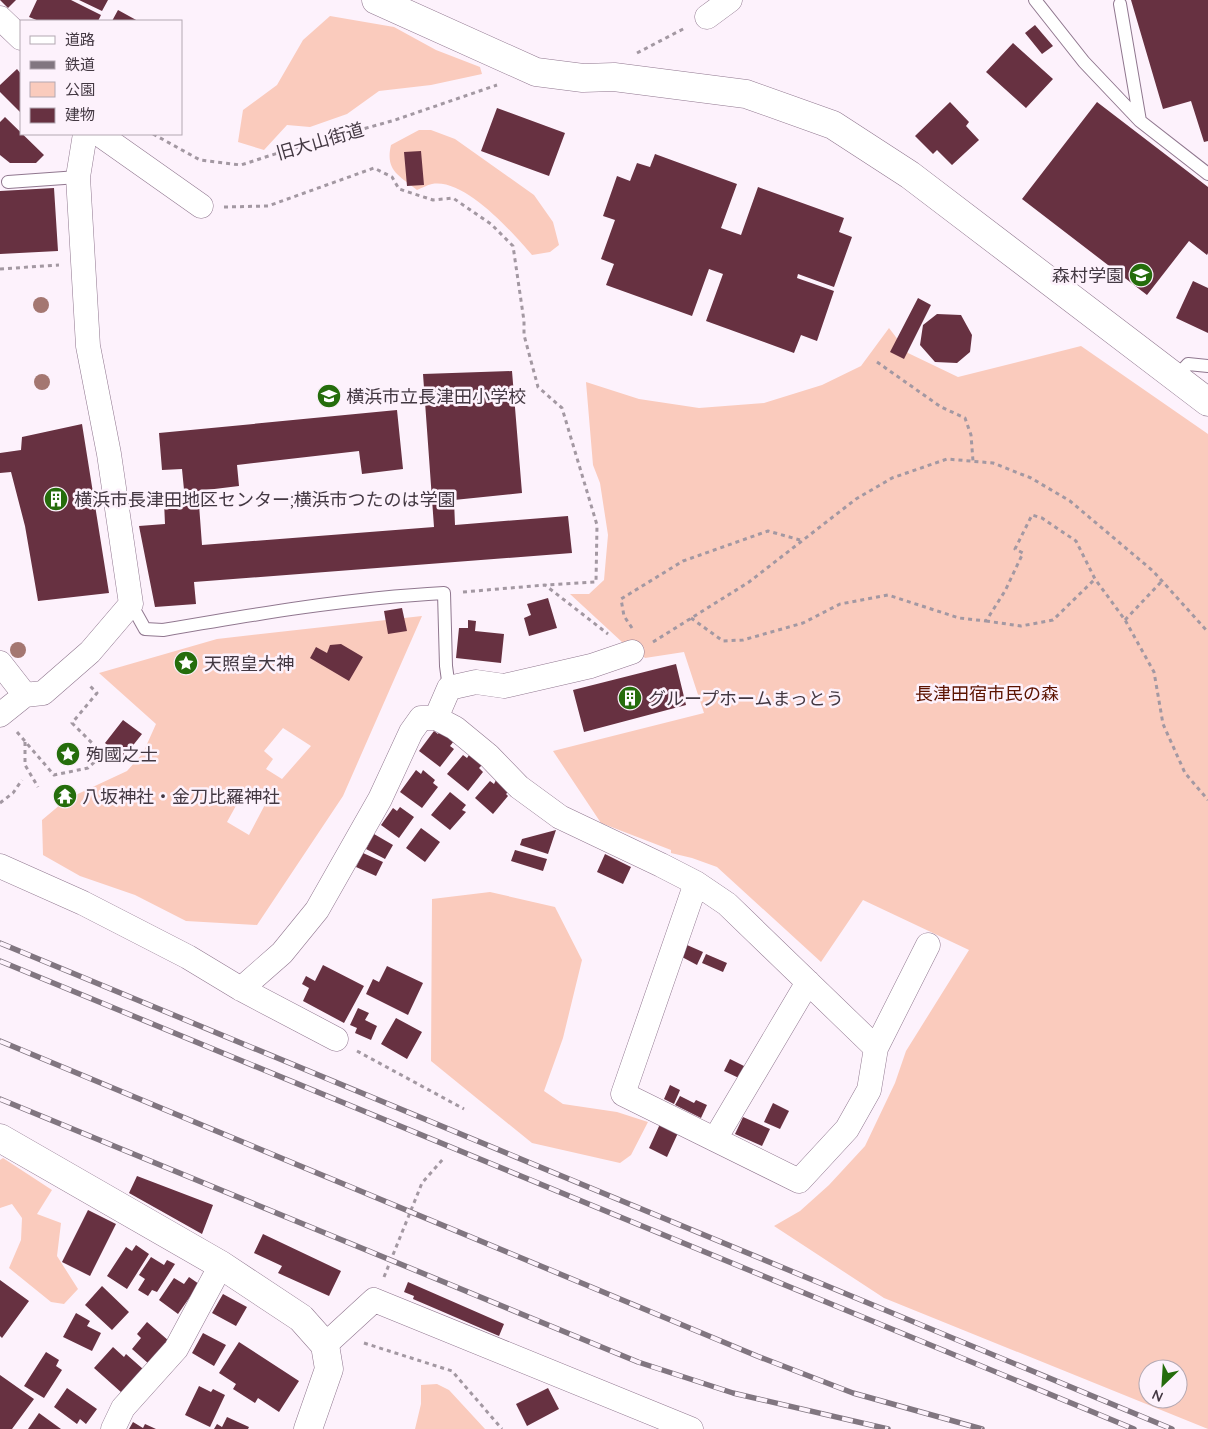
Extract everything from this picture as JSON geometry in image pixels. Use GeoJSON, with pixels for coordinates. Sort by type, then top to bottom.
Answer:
{"type":"FeatureCollection","features":[{"type":"Feature","properties":{"kind":"street"},"geometry":{"type":"LineString","coordinates":[[376,0],[536,72],[583,78],[614,77],[746,94],[833,125],[910,175],[1208,402]]}},
{"type":"Feature","properties":{"kind":"street"},"geometry":{"type":"LineString","coordinates":[[707,16],[730,0]]}},
{"type":"Feature","properties":{"kind":"street"},"geometry":{"type":"LineString","coordinates":[[0,18],[20,37]]}},
{"type":"Feature","properties":{"kind":"street"},"geometry":{"type":"LineString","coordinates":[[1,713],[25,694],[43,693],[90,652],[132,604],[109,454],[88,346],[78,177],[85,135]]}},
{"type":"Feature","properties":{"kind":"street"},"geometry":{"type":"LineString","coordinates":[[100,135],[201,206]]}},
{"type":"Feature","properties":{"kind":"street"},"geometry":{"type":"LineString","coordinates":[[436,718],[449,688],[476,682],[504,686],[591,666],[638,649]]}},
{"type":"Feature","properties":{"kind":"street"},"geometry":{"type":"LineString","coordinates":[[0,663],[25,694]]}},
{"type":"Feature","properties":{"kind":"street"},"geometry":{"type":"LineString","coordinates":[[241,989],[282,953],[317,910],[380,799],[411,732],[421,718],[436,718],[455,728],[489,756],[519,787],[560,817],[696,883],[727,904],[876,1048]]}},
{"type":"Feature","properties":{"kind":"street"},"geometry":{"type":"LineString","coordinates":[[0,866],[118,921],[188,957],[241,989],[336,1038]]}},
{"type":"Feature","properties":{"kind":"street"},"geometry":{"type":"LineString","coordinates":[[696,883],[623,1094],[799,1181],[847,1129],[869,1090],[876,1048],[928,945]]}},
{"type":"Feature","properties":{"kind":"street"},"geometry":{"type":"LineString","coordinates":[[716,1139],[808,982]]}},
{"type":"Feature","properties":{"kind":"street"},"geometry":{"type":"LineString","coordinates":[[0,1138],[221,1265],[331,1340]]}},
{"type":"Feature","properties":{"kind":"street"},"geometry":{"type":"LineString","coordinates":[[113,1429],[123,1408],[176,1349],[221,1265]]}},
{"type":"Feature","properties":{"kind":"street"},"geometry":{"type":"LineString","coordinates":[[308,1429],[329,1369],[331,1340],[374,1300],[691,1429]]}},
{"type":"Feature","properties":{"kind":"lane"},"geometry":{"type":"LineString","coordinates":[[1035,0],[1084,62],[1140,121],[1208,174]]}},
{"type":"Feature","properties":{"kind":"lane"},"geometry":{"type":"LineString","coordinates":[[1120,4],[1140,121]]}},
{"type":"Feature","properties":{"kind":"lane"},"geometry":{"type":"LineString","coordinates":[[8,182],[78,177]]}},
{"type":"Feature","properties":{"kind":"lane"},"geometry":{"type":"LineString","coordinates":[[1176,377],[1188,364],[1208,366]]}},
{"type":"Feature","properties":{"kind":"lane"},"geometry":{"type":"LineString","coordinates":[[132,604],[145,629],[163,630],[292,608],[396,596],[444,593],[446,666],[449,688]]}},
{"type":"Feature","properties":{"kind":"path"},"geometry":{"type":"LineString","coordinates":[[614,77],[624,58],[707,16]]}},
{"type":"Feature","properties":{"kind":"path","name":"旧大山街道"},"geometry":{"type":"LineString","coordinates":[[154,135],[200,160],[241,165],[395,120],[489,87]]}},
{"type":"Feature","properties":{"kind":"path"},"geometry":{"type":"LineString","coordinates":[[201,206],[209,203],[230,208],[268,206],[374,168],[392,176],[400,189],[433,200],[453,198],[490,224],[513,246],[524,321],[524,335],[538,387],[562,408],[597,525],[596,582],[444,593]]}},
{"type":"Feature","properties":{"kind":"path"},"geometry":{"type":"LineString","coordinates":[[0,269],[84,264]]}},
{"type":"Feature","properties":{"kind":"path"},"geometry":{"type":"LineString","coordinates":[[877,362],[940,407],[965,418],[971,435],[973,461]]}},
{"type":"Feature","properties":{"kind":"path"},"geometry":{"type":"LineString","coordinates":[[638,649],[664,637],[749,582],[856,499],[892,478],[947,460],[993,463],[1031,478],[1070,500],[1153,571],[1208,632]]}},
{"type":"Feature","properties":{"kind":"path"},"geometry":{"type":"LineString","coordinates":[[986,621],[1005,591],[1023,553],[1015,549],[1032,515],[1042,518],[1076,541],[1095,578],[1125,620],[1154,672],[1163,724],[1185,773],[1208,800]]}},
{"type":"Feature","properties":{"kind":"path"},"geometry":{"type":"LineString","coordinates":[[638,649],[624,616],[621,599],[683,561],[768,531],[801,540]]}},
{"type":"Feature","properties":{"kind":"path"},"geometry":{"type":"LineString","coordinates":[[691,618],[723,641],[743,640],[803,623],[840,604],[888,595],[959,618],[1021,626],[1053,620],[1095,578]]}},
{"type":"Feature","properties":{"kind":"path"},"geometry":{"type":"LineString","coordinates":[[1125,620],[1162,581]]}},
{"type":"Feature","properties":{"kind":"path"},"geometry":{"type":"LineString","coordinates":[[545,585],[638,649]]}},
{"type":"Feature","properties":{"kind":"path"},"geometry":{"type":"LineString","coordinates":[[1,713],[54,775],[88,768],[103,754],[72,723],[97,693]]}},
{"type":"Feature","properties":{"kind":"path"},"geometry":{"type":"LineString","coordinates":[[26,742],[25,765],[38,787]]}},
{"type":"Feature","properties":{"kind":"path"},"geometry":{"type":"LineString","coordinates":[[0,803],[13,792],[22,780]]}},
{"type":"Feature","properties":{"kind":"path"},"geometry":{"type":"LineString","coordinates":[[336,1038],[464,1110]]}},
{"type":"Feature","properties":{"kind":"path"},"geometry":{"type":"LineString","coordinates":[[374,1300],[422,1183],[443,1159]]}},
{"type":"Feature","properties":{"kind":"path"},"geometry":{"type":"LineString","coordinates":[[331,1340],[452,1372],[502,1429]]}},
{"type":"Feature","properties":{"kind":"green space"},"geometry":{"type":"Polygon","coordinates":[[[330,16],[394,27],[436,50],[480,67],[482,74],[431,85],[379,91],[347,114],[310,127],[287,125],[264,150],[238,142],[243,110],[277,85],[303,40],[330,16]]]}},
{"type":"Feature","properties":{"kind":"green space"},"geometry":{"type":"Polygon","coordinates":[[[419,130],[431,130],[455,139],[534,195],[553,222],[559,245],[550,252],[532,255],[501,221],[459,189],[445,184],[432,184],[417,190],[399,176],[390,161],[391,145],[419,130]]]}},
{"type":"Feature","properties":{"kind":"green space","name":"長津田宿市民の森"},"geometry":{"type":"Polygon","coordinates":[[[889,328],[908,353],[958,377],[1081,346],[1208,434],[1208,1429],[1159,1409],[1188,1409],[1188,1359],[1138,1359],[1138,1401],[884,1298],[774,1226],[800,1211],[829,1185],[865,1146],[895,1083],[906,1051],[969,950],[863,900],[821,962],[717,867],[671,853],[671,850],[601,823],[553,751],[704,713],[684,652],[645,658],[639,652],[635,654],[570,594],[589,594],[604,580],[608,535],[600,483],[593,465],[586,382],[639,399],[699,408],[764,403],[822,385],[861,366],[889,328]]]}},
{"type":"Feature","properties":{"kind":"green space"},"geometry":{"type":"Polygon","coordinates":[[[422,616],[343,796],[257,925],[186,921],[135,895],[80,876],[43,855],[42,820],[67,799],[127,771],[143,753],[156,724],[99,673],[217,639],[422,616]],[[283,728],[264,751],[273,759],[266,769],[282,779],[311,746],[283,728]],[[254,790],[238,802],[227,822],[249,835],[269,797],[254,790]]]}},
{"type":"Feature","properties":{"kind":"green space"},"geometry":{"type":"Polygon","coordinates":[[[490,892],[555,907],[582,960],[563,1038],[544,1091],[563,1104],[617,1112],[648,1122],[631,1155],[620,1163],[532,1143],[431,1061],[432,899],[490,892]]]}},
{"type":"Feature","properties":{"kind":"green space"},"geometry":{"type":"Polygon","coordinates":[[[3,1158],[52,1190],[37,1214],[61,1223],[57,1256],[78,1289],[64,1304],[51,1302],[9,1268],[21,1240],[22,1218],[12,1204],[0,1208],[0,1160],[3,1158]]]}},
{"type":"Feature","properties":{"kind":"green space"},"geometry":{"type":"Polygon","coordinates":[[[437,1384],[449,1390],[485,1429],[415,1429],[421,1404],[421,1385],[437,1384]]]}},
{"type":"Feature","properties":{"kind":"building"},"geometry":{"type":"Polygon","coordinates":[[[0,0],[16,0],[8,8],[0,0]]]}},
{"type":"Feature","properties":{"kind":"building"},"geometry":{"type":"Polygon","coordinates":[[[37,0],[71,0],[101,15],[98,20],[36,20],[29,17],[37,0]]]}},
{"type":"Feature","properties":{"kind":"building"},"geometry":{"type":"Polygon","coordinates":[[[79,0],[108,0],[102,11],[79,0]]]}},
{"type":"Feature","properties":{"kind":"building"},"geometry":{"type":"Polygon","coordinates":[[[1131,0],[1208,0],[1208,141],[1204,142],[1191,101],[1163,109],[1131,0]]]}},
{"type":"Feature","properties":{"kind":"building"},"geometry":{"type":"Polygon","coordinates":[[[118,10],[136,20],[113,20],[118,10]]]}},
{"type":"Feature","properties":{"kind":"building"},"geometry":{"type":"Polygon","coordinates":[[[1035,25],[1053,46],[1042,54],[1025,33],[1035,25]]]}},
{"type":"Feature","properties":{"kind":"building"},"geometry":{"type":"Polygon","coordinates":[[[1013,43],[1053,79],[1026,108],[986,72],[1013,43]]]}},
{"type":"Feature","properties":{"kind":"building"},"geometry":{"type":"Polygon","coordinates":[[[17,69],[20,73],[20,112],[0,92],[0,85],[17,69]]]}},
{"type":"Feature","properties":{"kind":"building"},"geometry":{"type":"Polygon","coordinates":[[[950,102],[969,122],[966,126],[979,140],[952,165],[937,150],[933,154],[915,136],[950,102]]]}},
{"type":"Feature","properties":{"kind":"building"},"geometry":{"type":"Polygon","coordinates":[[[1097,102],[1208,187],[1207,255],[1189,241],[1147,295],[1022,199],[1097,102]]]}},
{"type":"Feature","properties":{"kind":"building"},"geometry":{"type":"Polygon","coordinates":[[[497,108],[565,133],[549,176],[481,151],[497,108]]]}},
{"type":"Feature","properties":{"kind":"building"},"geometry":{"type":"Polygon","coordinates":[[[5,117],[20,132],[20,135],[23,135],[44,155],[36,163],[10,163],[0,155],[0,122],[5,117]]]}},
{"type":"Feature","properties":{"kind":"building"},"geometry":{"type":"Polygon","coordinates":[[[421,151],[424,185],[407,186],[404,152],[421,151]]]}},
{"type":"Feature","properties":{"kind":"building"},"geometry":{"type":"Polygon","coordinates":[[[655,154],[737,184],[721,228],[741,235],[758,187],[844,218],[839,232],[852,237],[834,287],[798,274],[797,278],[834,291],[817,341],[801,335],[794,353],[706,321],[723,274],[709,269],[692,316],[606,285],[614,264],[601,259],[615,220],[603,216],[617,176],[630,181],[637,163],[650,167],[655,154]]]}},
{"type":"Feature","properties":{"kind":"building"},"geometry":{"type":"Polygon","coordinates":[[[54,188],[58,251],[0,254],[0,191],[54,188]]]}},
{"type":"Feature","properties":{"kind":"building"},"geometry":{"type":"Polygon","coordinates":[[[1193,281],[1208,288],[1208,333],[1176,318],[1193,281]]]}},
{"type":"Feature","properties":{"kind":"building"},"geometry":{"type":"Polygon","coordinates":[[[918,298],[931,305],[904,359],[890,352],[918,298]]]}},
{"type":"Feature","properties":{"kind":"building"},"geometry":{"type":"Polygon","coordinates":[[[937,314],[961,315],[972,335],[970,352],[957,363],[935,362],[920,345],[923,325],[937,314]]]}},
{"type":"Feature","properties":{"kind":"building"},"geometry":{"type":"Polygon","coordinates":[[[512,371],[522,493],[454,500],[455,525],[568,516],[572,553],[194,582],[196,604],[155,607],[139,526],[165,524],[164,501],[185,500],[182,469],[162,470],[159,433],[397,410],[403,469],[362,474],[359,451],[237,465],[239,486],[198,491],[202,545],[434,527],[423,374],[512,371]]]}},
{"type":"Feature","properties":{"kind":"building","name":"横浜市長津田地区センター;横浜市つたのは学園"},"geometry":{"type":"Polygon","coordinates":[[[82,424],[109,593],[38,601],[25,526],[11,472],[0,473],[0,453],[21,450],[22,437],[82,424]]]}},
{"type":"Feature","properties":{"kind":"building"},"geometry":{"type":"Polygon","coordinates":[[[548,598],[557,628],[529,636],[524,618],[531,615],[527,604],[548,598]]]}},
{"type":"Feature","properties":{"kind":"building"},"geometry":{"type":"Polygon","coordinates":[[[402,608],[407,631],[388,634],[384,611],[402,608]]]}},
{"type":"Feature","properties":{"kind":"building"},"geometry":{"type":"Polygon","coordinates":[[[468,620],[476,621],[475,631],[504,634],[501,663],[456,658],[459,628],[468,628],[468,620]]]}},
{"type":"Feature","properties":{"kind":"building"},"geometry":{"type":"Polygon","coordinates":[[[341,644],[363,657],[349,681],[310,658],[316,647],[327,653],[330,645],[341,644]]]}},
{"type":"Feature","properties":{"kind":"building","name":"グループホームまっとう"},"geometry":{"type":"Polygon","coordinates":[[[676,664],[686,705],[584,732],[573,690],[676,664]]]}},
{"type":"Feature","properties":{"kind":"building"},"geometry":{"type":"Polygon","coordinates":[[[123,720],[142,734],[123,758],[105,743],[123,720]]]}},
{"type":"Feature","properties":{"kind":"building"},"geometry":{"type":"Polygon","coordinates":[[[434,731],[438,734],[440,731],[454,741],[450,746],[454,749],[440,767],[419,751],[434,731]]]}},
{"type":"Feature","properties":{"kind":"building"},"geometry":{"type":"Polygon","coordinates":[[[463,755],[467,758],[469,755],[482,765],[479,768],[483,772],[468,791],[447,774],[463,755]]]}},
{"type":"Feature","properties":{"kind":"building"},"geometry":{"type":"Polygon","coordinates":[[[416,770],[421,774],[423,770],[435,780],[433,783],[438,787],[422,808],[400,792],[416,770]]]}},
{"type":"Feature","properties":{"kind":"building"},"geometry":{"type":"Polygon","coordinates":[[[496,780],[509,791],[506,794],[508,796],[493,814],[475,798],[490,781],[494,784],[496,780]]]}},
{"type":"Feature","properties":{"kind":"building"},"geometry":{"type":"Polygon","coordinates":[[[450,792],[466,805],[462,810],[466,812],[450,830],[431,815],[450,792]]]}},
{"type":"Feature","properties":{"kind":"building"},"geometry":{"type":"Polygon","coordinates":[[[400,807],[414,817],[399,838],[381,825],[393,808],[397,811],[400,807]]]}},
{"type":"Feature","properties":{"kind":"building"},"geometry":{"type":"Polygon","coordinates":[[[421,828],[440,842],[425,862],[406,848],[421,828]]]}},
{"type":"Feature","properties":{"kind":"building"},"geometry":{"type":"Polygon","coordinates":[[[556,830],[548,854],[520,845],[522,839],[556,830]]]}},
{"type":"Feature","properties":{"kind":"building"},"geometry":{"type":"Polygon","coordinates":[[[374,834],[393,845],[385,859],[366,849],[374,834]]]}},
{"type":"Feature","properties":{"kind":"building"},"geometry":{"type":"Polygon","coordinates":[[[515,850],[547,859],[543,871],[511,861],[515,850]]]}},
{"type":"Feature","properties":{"kind":"building"},"geometry":{"type":"Polygon","coordinates":[[[363,853],[383,862],[376,876],[356,867],[363,853]]]}},
{"type":"Feature","properties":{"kind":"building"},"geometry":{"type":"Polygon","coordinates":[[[605,854],[631,867],[623,884],[597,872],[605,854]]]}},
{"type":"Feature","properties":{"kind":"building"},"geometry":{"type":"Polygon","coordinates":[[[687,945],[703,952],[697,965],[682,957],[687,945]]]}},
{"type":"Feature","properties":{"kind":"building"},"geometry":{"type":"Polygon","coordinates":[[[706,954],[727,963],[723,972],[702,963],[706,954]]]}},
{"type":"Feature","properties":{"kind":"building"},"geometry":{"type":"Polygon","coordinates":[[[323,965],[364,986],[344,1023],[303,1001],[309,988],[302,984],[306,976],[315,981],[323,965]]]}},
{"type":"Feature","properties":{"kind":"building"},"geometry":{"type":"Polygon","coordinates":[[[387,966],[423,983],[408,1015],[366,994],[373,979],[379,982],[387,966]]]}},
{"type":"Feature","properties":{"kind":"building"},"geometry":{"type":"Polygon","coordinates":[[[358,1008],[369,1013],[365,1020],[377,1026],[371,1040],[355,1033],[357,1028],[350,1025],[358,1008]]]}},
{"type":"Feature","properties":{"kind":"building"},"geometry":{"type":"Polygon","coordinates":[[[396,1018],[422,1032],[407,1059],[381,1044],[396,1018]]]}},
{"type":"Feature","properties":{"kind":"building"},"geometry":{"type":"Polygon","coordinates":[[[730,1059],[746,1067],[741,1079],[724,1071],[730,1059]]]}},
{"type":"Feature","properties":{"kind":"building"},"geometry":{"type":"Polygon","coordinates":[[[670,1085],[680,1090],[674,1104],[664,1099],[670,1085]]]}},
{"type":"Feature","properties":{"kind":"building"},"geometry":{"type":"Polygon","coordinates":[[[680,1096],[694,1103],[696,1100],[707,1105],[701,1118],[675,1105],[680,1096]]]}},
{"type":"Feature","properties":{"kind":"building"},"geometry":{"type":"Polygon","coordinates":[[[773,1103],[789,1111],[780,1129],[764,1122],[773,1103]]]}},
{"type":"Feature","properties":{"kind":"building"},"geometry":{"type":"Polygon","coordinates":[[[743,1117],[770,1129],[762,1146],[735,1134],[743,1117]]]}},
{"type":"Feature","properties":{"kind":"building"},"geometry":{"type":"Polygon","coordinates":[[[660,1124],[678,1133],[667,1157],[649,1148],[660,1124]]]}},
{"type":"Feature","properties":{"kind":"building"},"geometry":{"type":"Polygon","coordinates":[[[137,1176],[213,1205],[202,1234],[129,1193],[137,1176]]]}},
{"type":"Feature","properties":{"kind":"building"},"geometry":{"type":"Polygon","coordinates":[[[88,1210],[116,1224],[90,1276],[62,1262],[88,1210]]]}},
{"type":"Feature","properties":{"kind":"building"},"geometry":{"type":"Polygon","coordinates":[[[263,1234],[341,1271],[329,1296],[278,1273],[282,1266],[254,1253],[263,1234]]]}},
{"type":"Feature","properties":{"kind":"building"},"geometry":{"type":"Polygon","coordinates":[[[136,1245],[149,1254],[127,1289],[107,1276],[126,1247],[132,1251],[136,1245]]]}},
{"type":"Feature","properties":{"kind":"building"},"geometry":{"type":"Polygon","coordinates":[[[151,1257],[164,1265],[167,1260],[175,1264],[157,1292],[152,1290],[148,1296],[138,1290],[145,1279],[139,1275],[151,1257]]]}},
{"type":"Feature","properties":{"kind":"building"},"geometry":{"type":"Polygon","coordinates":[[[189,1277],[199,1284],[178,1314],[159,1300],[174,1278],[184,1284],[189,1277]]]}},
{"type":"Feature","properties":{"kind":"building"},"geometry":{"type":"Polygon","coordinates":[[[0,1280],[29,1301],[2,1338],[0,1336],[0,1280]]]}},
{"type":"Feature","properties":{"kind":"building"},"geometry":{"type":"Polygon","coordinates":[[[408,1282],[504,1324],[499,1336],[413,1299],[414,1296],[404,1292],[408,1282]]]}},
{"type":"Feature","properties":{"kind":"building"},"geometry":{"type":"Polygon","coordinates":[[[102,1286],[129,1312],[112,1330],[85,1305],[102,1286]]]}},
{"type":"Feature","properties":{"kind":"building"},"geometry":{"type":"Polygon","coordinates":[[[223,1294],[247,1307],[236,1326],[212,1313],[223,1294]]]}},
{"type":"Feature","properties":{"kind":"building"},"geometry":{"type":"Polygon","coordinates":[[[76,1313],[90,1321],[87,1326],[101,1333],[92,1351],[63,1337],[76,1313]]]}},
{"type":"Feature","properties":{"kind":"building"},"geometry":{"type":"Polygon","coordinates":[[[147,1322],[169,1341],[149,1364],[132,1349],[141,1338],[137,1334],[147,1322]]]}},
{"type":"Feature","properties":{"kind":"building"},"geometry":{"type":"Polygon","coordinates":[[[203,1333],[226,1345],[214,1366],[192,1353],[203,1333]]]}},
{"type":"Feature","properties":{"kind":"building"},"geometry":{"type":"Polygon","coordinates":[[[239,1342],[299,1381],[279,1412],[258,1398],[255,1403],[233,1389],[236,1384],[219,1373],[239,1342]]]}},
{"type":"Feature","properties":{"kind":"building"},"geometry":{"type":"Polygon","coordinates":[[[113,1347],[124,1357],[126,1354],[143,1369],[122,1393],[94,1368],[113,1347]]]}},
{"type":"Feature","properties":{"kind":"building"},"geometry":{"type":"Polygon","coordinates":[[[46,1352],[59,1360],[56,1366],[62,1370],[44,1398],[24,1386],[46,1352]]]}},
{"type":"Feature","properties":{"kind":"building"},"geometry":{"type":"Polygon","coordinates":[[[0,1375],[34,1399],[12,1429],[0,1429],[0,1375]]]}},
{"type":"Feature","properties":{"kind":"building"},"geometry":{"type":"Polygon","coordinates":[[[199,1386],[211,1392],[213,1389],[225,1395],[210,1427],[185,1415],[199,1386]]]}},
{"type":"Feature","properties":{"kind":"building"},"geometry":{"type":"Polygon","coordinates":[[[67,1388],[97,1409],[86,1424],[80,1419],[77,1424],[54,1407],[67,1388]]]}},
{"type":"Feature","properties":{"kind":"building"},"geometry":{"type":"Polygon","coordinates":[[[548,1388],[559,1409],[527,1426],[516,1404],[548,1388]]]}},
{"type":"Feature","properties":{"kind":"building"},"geometry":{"type":"Polygon","coordinates":[[[39,1413],[61,1429],[28,1429],[39,1413]]]}},
{"type":"Feature","properties":{"kind":"building"},"geometry":{"type":"Polygon","coordinates":[[[227,1417],[249,1427],[248,1429],[214,1429],[217,1424],[222,1427],[227,1417]]]}},
{"type":"Feature","properties":{"kind":"building"},"geometry":{"type":"Polygon","coordinates":[[[133,1422],[143,1428],[145,1424],[156,1429],[129,1429],[133,1422]]]}},
{"type":"Feature","properties":{"kind":"railway"},"geometry":{"type":"LineString","coordinates":[[0,943],[1172,1429]]}},
{"type":"Feature","properties":{"kind":"railway"},"geometry":{"type":"LineString","coordinates":[[0,961],[1134,1429]]}},
{"type":"Feature","properties":{"kind":"railway"},"geometry":{"type":"LineString","coordinates":[[0,1041],[757,1356],[853,1393],[982,1429]]}},
{"type":"Feature","properties":{"kind":"railway"},"geometry":{"type":"LineString","coordinates":[[0,1099],[638,1362],[733,1393],[888,1429]]}},
{"type":"Feature","properties":{"kind":"place","name":"森村学園"},"geometry":{"type":"Point","coordinates":[1141,275]}},
{"type":"Feature","properties":{"kind":"place","name":"横浜市立長津田小学校"},"geometry":{"type":"Point","coordinates":[329,396]}},
{"type":"Feature","properties":{"kind":"place","name":"横浜市長津田地区センター;横浜市つたのは学園"},"geometry":{"type":"Point","coordinates":[56,499]}},
{"type":"Feature","properties":{"kind":"place","name":"天照皇大神"},"geometry":{"type":"Point","coordinates":[186,663]}},
{"type":"Feature","properties":{"kind":"place","name":"グループホームまっとう"},"geometry":{"type":"Point","coordinates":[630,698]}},
{"type":"Feature","properties":{"kind":"place","name":"殉國之士"},"geometry":{"type":"Point","coordinates":[68,754]}},
{"type":"Feature","properties":{"kind":"place","name":"八坂神社・金刀比羅神社"},"geometry":{"type":"Point","coordinates":[65,796]}}]}
